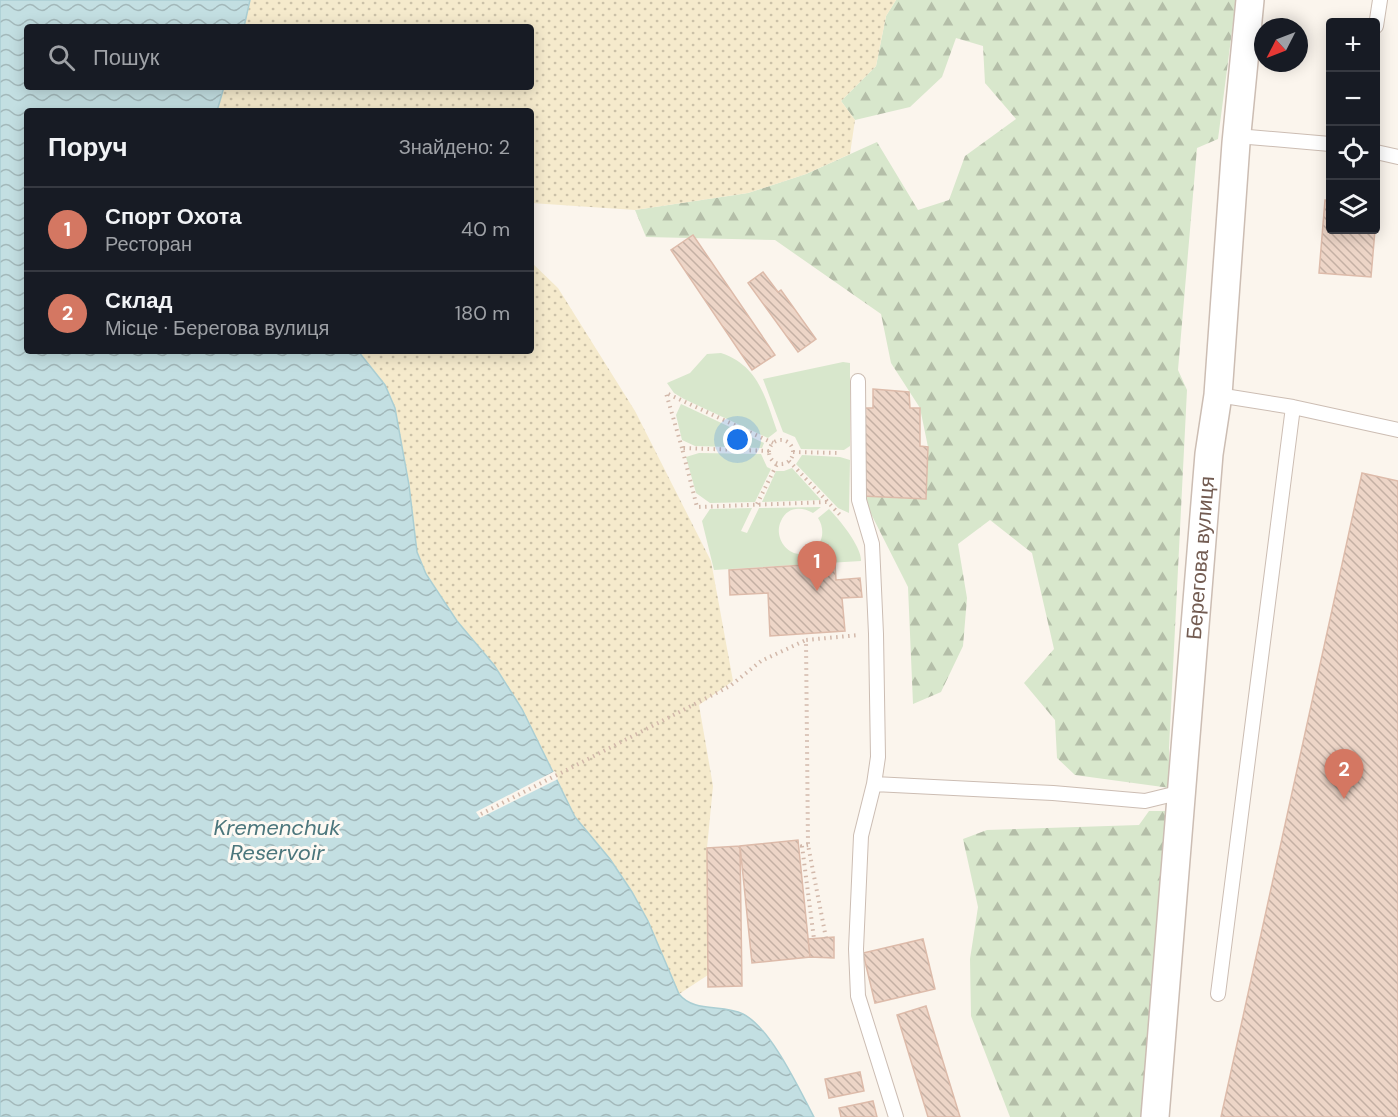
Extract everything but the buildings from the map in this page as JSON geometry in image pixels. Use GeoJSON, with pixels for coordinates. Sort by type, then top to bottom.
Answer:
{"type":"FeatureCollection","features":[{"type":"Feature","properties":{"kind":"street","name":"Берегова вулиця"},"geometry":{"type":"LineString","coordinates":[[1155,1117],[1209,454],[1218,394],[1237,136],[1250,0]]}},
{"type":"Feature","properties":{"kind":"lane"},"geometry":{"type":"LineString","coordinates":[[1377,18],[1380,0]]}},
{"type":"Feature","properties":{"kind":"lane"},"geometry":{"type":"LineString","coordinates":[[1237,136],[1326,144]]}},
{"type":"Feature","properties":{"kind":"lane"},"geometry":{"type":"LineString","coordinates":[[1380,153],[1398,157]]}},
{"type":"Feature","properties":{"kind":"lane"},"geometry":{"type":"LineString","coordinates":[[858,381],[859,500],[872,544],[878,757],[861,836],[856,957],[858,996],[896,1117]]}},
{"type":"Feature","properties":{"kind":"lane"},"geometry":{"type":"LineString","coordinates":[[1218,394],[1293,407],[1398,430]]}},
{"type":"Feature","properties":{"kind":"lane"},"geometry":{"type":"LineString","coordinates":[[1218,994],[1293,407]]}},
{"type":"Feature","properties":{"kind":"lane"},"geometry":{"type":"LineString","coordinates":[[874,784],[1053,793],[1145,801],[1182,792]]}},
{"type":"Feature","properties":{"kind":"path"},"geometry":{"type":"LineString","coordinates":[[772,443],[666,393],[697,507],[828,502]]}},
{"type":"Feature","properties":{"kind":"path"},"geometry":{"type":"LineString","coordinates":[[785,440],[794,452],[789,461],[777,464],[770,457],[769,451],[772,443],[785,440]]}},
{"type":"Feature","properties":{"kind":"path"},"geometry":{"type":"LineString","coordinates":[[682,448],[769,451]]}},
{"type":"Feature","properties":{"kind":"path"},"geometry":{"type":"LineString","coordinates":[[794,452],[858,453]]}},
{"type":"Feature","properties":{"kind":"path"},"geometry":{"type":"LineString","coordinates":[[789,461],[849,524],[872,544]]}},
{"type":"Feature","properties":{"kind":"path"},"geometry":{"type":"LineString","coordinates":[[757,504],[777,464]]}},
{"type":"Feature","properties":{"kind":"path"},"geometry":{"type":"LineString","coordinates":[[480,814],[730,686],[761,661],[806,640],[876,634]]}},
{"type":"Feature","properties":{"kind":"path"},"geometry":{"type":"LineString","coordinates":[[806,640],[808,845],[826,938]]}},
{"type":"Feature","properties":{"kind":"path"},"geometry":{"type":"LineString","coordinates":[[808,845],[802,846],[814,939]]}},
{"type":"Feature","properties":{"kind":"green space"},"geometry":{"type":"Polygon","coordinates":[[[896,0],[1236,0],[1218,139],[1197,148],[1178,370],[1187,390],[1169,748],[1170,788],[1075,775],[1057,758],[1055,720],[1024,683],[1054,649],[1032,553],[990,520],[958,544],[967,598],[963,646],[941,692],[913,704],[908,587],[862,496],[926,499],[928,447],[920,408],[891,363],[881,314],[775,240],[646,237],[635,210],[748,193],[806,174],[877,142],[918,210],[949,200],[965,156],[1016,119],[985,83],[983,46],[956,38],[942,77],[910,107],[855,120],[841,101],[876,66],[886,16],[896,0]]]}},
{"type":"Feature","properties":{"kind":"green space"},"geometry":{"type":"Polygon","coordinates":[[[721,353],[744,366],[759,384],[777,431],[768,438],[684,399],[674,393],[667,383],[690,373],[707,354],[721,353]]]}},
{"type":"Feature","properties":{"kind":"green space"},"geometry":{"type":"Polygon","coordinates":[[[843,362],[850,363],[850,446],[844,450],[801,449],[795,437],[783,432],[763,379],[843,362]]]}},
{"type":"Feature","properties":{"kind":"green space"},"geometry":{"type":"Polygon","coordinates":[[[681,404],[764,443],[762,448],[695,446],[682,440],[676,415],[681,404]]]}},
{"type":"Feature","properties":{"kind":"green space"},"geometry":{"type":"Polygon","coordinates":[[[699,453],[761,454],[767,467],[771,469],[755,502],[710,503],[696,493],[686,457],[699,453]]]}},
{"type":"Feature","properties":{"kind":"green space"},"geometry":{"type":"Polygon","coordinates":[[[802,455],[840,457],[850,460],[849,513],[838,508],[796,464],[802,455]]]}},
{"type":"Feature","properties":{"kind":"green space"},"geometry":{"type":"Polygon","coordinates":[[[792,468],[821,500],[762,502],[776,471],[792,468]]]}},
{"type":"Feature","properties":{"kind":"green space"},"geometry":{"type":"Polygon","coordinates":[[[821,507],[813,513],[804,509],[795,509],[784,516],[779,527],[779,534],[784,545],[788,550],[800,554],[817,547],[822,538],[822,528],[818,518],[829,509],[854,541],[861,561],[714,570],[702,521],[710,509],[752,508],[741,531],[747,533],[759,508],[821,507]]]}},
{"type":"Feature","properties":{"kind":"green space"},"geometry":{"type":"Polygon","coordinates":[[[1149,811],[1168,811],[1142,1117],[1010,1117],[971,1016],[970,959],[978,907],[963,839],[987,830],[1139,825],[1149,811]]]}},
{"type":"Feature","properties":{"kind":"sand"},"geometry":{"type":"Polygon","coordinates":[[[250,0],[896,0],[886,16],[876,66],[841,101],[855,120],[850,154],[806,174],[748,193],[635,210],[534,203],[534,108],[218,108],[223,90],[534,90],[534,24],[245,24],[250,0]]]}},
{"type":"Feature","properties":{"kind":"sand"},"geometry":{"type":"Polygon","coordinates":[[[534,265],[558,288],[635,411],[711,561],[733,681],[699,705],[713,786],[707,848],[708,975],[679,994],[648,921],[610,859],[575,817],[522,709],[494,665],[457,621],[426,574],[417,552],[409,485],[395,408],[385,385],[360,354],[534,354],[534,265]]]}},
{"type":"Feature","properties":{"kind":"water","name":"Kremenchuk Reservoir"},"geometry":{"type":"Polygon","coordinates":[[[0,0],[250,0],[245,24],[24,24],[24,90],[223,90],[218,108],[24,108],[24,354],[360,354],[385,385],[395,408],[409,485],[417,552],[426,574],[457,621],[494,665],[522,709],[575,817],[610,859],[648,921],[679,994],[692,1004],[735,1011],[753,1021],[774,1045],[814,1117],[0,1117],[0,0]]]}},
{"type":"Feature","properties":{"kind":"pier"},"geometry":{"type":"Polygon","coordinates":[[[555,771],[558,779],[480,818],[476,812],[555,771]]]}},
{"type":"Feature","properties":{"kind":"place","name":"Спорт Охота"},"geometry":{"type":"Point","coordinates":[817,591]}},
{"type":"Feature","properties":{"kind":"place","name":"Склад"},"geometry":{"type":"Point","coordinates":[1344,799]}}]}
